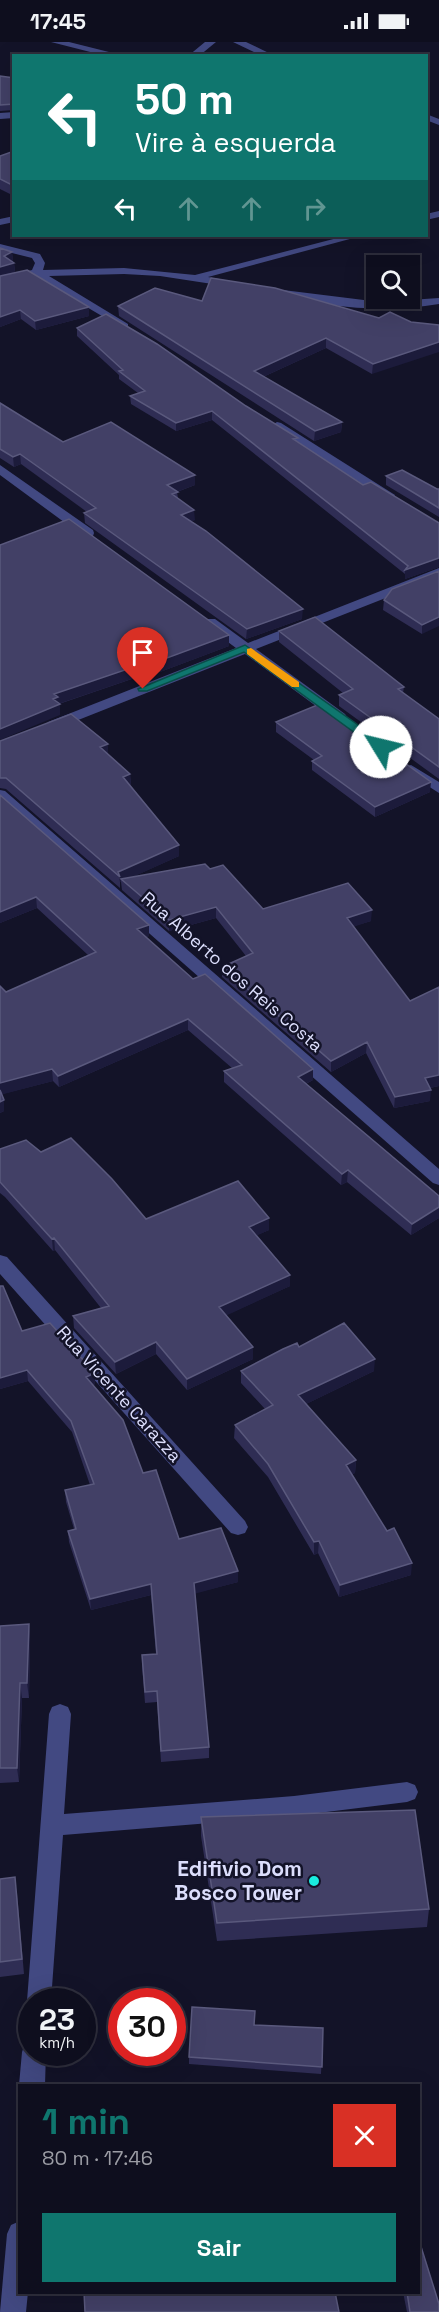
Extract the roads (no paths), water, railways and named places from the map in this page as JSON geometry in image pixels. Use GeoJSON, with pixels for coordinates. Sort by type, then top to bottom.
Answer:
{"type":"FeatureCollection","features":[{"type":"Feature","properties":{"kind":"street"},"geometry":{"type":"LineString","coordinates":[[56,42],[112,54]]}},
{"type":"Feature","properties":{"kind":"street"},"geometry":{"type":"LineString","coordinates":[[195,54],[211,42]]}},
{"type":"Feature","properties":{"kind":"street"},"geometry":{"type":"LineString","coordinates":[[238,42],[267,54]]}},
{"type":"Feature","properties":{"kind":"street"},"geometry":{"type":"LineString","coordinates":[[193,278],[352,237]]}},
{"type":"Feature","properties":{"kind":"street"},"geometry":{"type":"LineString","coordinates":[[0,247],[36,256],[39,261],[36,273]]}},
{"type":"Feature","properties":{"kind":"street"},"geometry":{"type":"LineString","coordinates":[[0,281],[36,273],[124,271],[193,278],[239,286]]}},
{"type":"Feature","properties":{"kind":"street"},"geometry":{"type":"LineString","coordinates":[[36,273],[133,331]]}},
{"type":"Feature","properties":{"kind":"street"},"geometry":{"type":"LineString","coordinates":[[274,291],[370,305],[408,305],[439,301]]}},
{"type":"Feature","properties":{"kind":"street"},"geometry":{"type":"LineString","coordinates":[[271,422],[399,502]]}},
{"type":"Feature","properties":{"kind":"street"},"geometry":{"type":"LineString","coordinates":[[0,469],[104,544]]}},
{"type":"Feature","properties":{"kind":"street"},"geometry":{"type":"LineString","coordinates":[[43,729],[439,572]]}},
{"type":"Feature","properties":{"kind":"street"},"geometry":{"type":"LineString","coordinates":[[198,613],[352,725]]}},
{"type":"Feature","properties":{"kind":"street"},"geometry":{"type":"LineString","coordinates":[[400,761],[439,789]]}},
{"type":"Feature","properties":{"kind":"street","name":"Rua Alberto dos Reis Costa"},"geometry":{"type":"LineString","coordinates":[[0,794],[439,1179]]}},
{"type":"Feature","properties":{"kind":"street","name":"Rua Vicente Carazza"},"geometry":{"type":"LineString","coordinates":[[0,1262],[238,1527]]}},
{"type":"Feature","properties":{"kind":"street"},"geometry":{"type":"LineString","coordinates":[[40,1988],[60,1714]]}},
{"type":"Feature","properties":{"kind":"street"},"geometry":{"type":"LineString","coordinates":[[53,1825],[294,1806],[407,1792]]}},
{"type":"Feature","properties":{"kind":"street"},"geometry":{"type":"LineString","coordinates":[[32,2084],[33,2066]]}},
{"type":"Feature","properties":{"kind":"street"},"geometry":{"type":"LineString","coordinates":[[13,2312],[18,2256]]}},
{"type":"Feature","properties":{"kind":"place","name":"Edifivio Dom Bosco Tower"},"geometry":{"type":"Point","coordinates":[314,1881]}}]}
